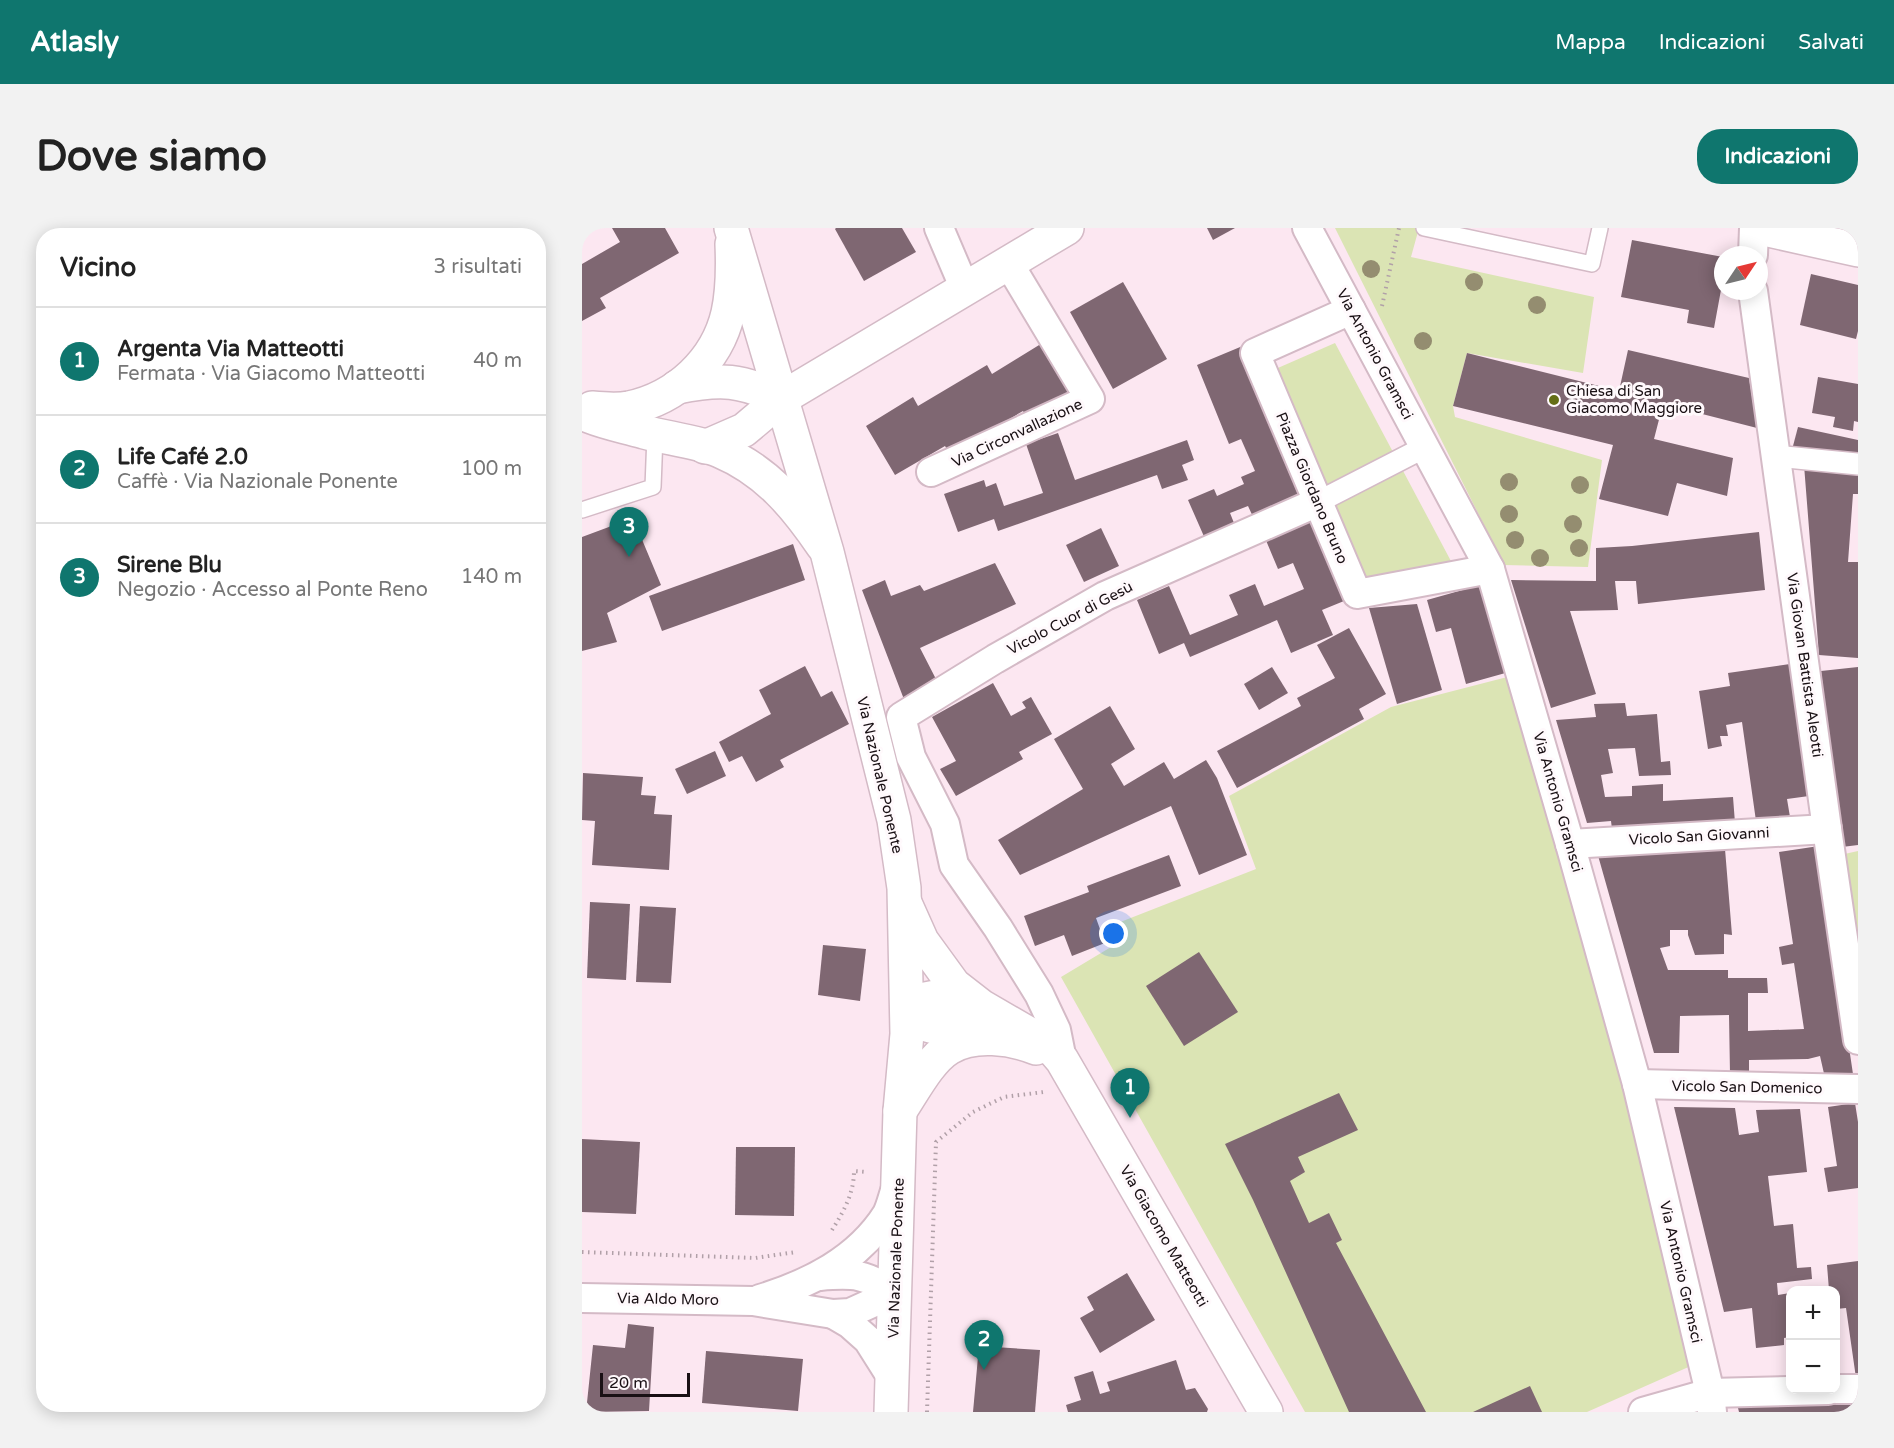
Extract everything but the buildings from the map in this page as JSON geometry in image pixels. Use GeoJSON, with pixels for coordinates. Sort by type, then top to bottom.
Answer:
{"type":"FeatureCollection","features":[{"type":"Feature","properties":{"kind":"main road"},"geometry":{"type":"LineString","coordinates":[[705,447],[744,430],[782,398],[1067,228]]}},
{"type":"Feature","properties":{"kind":"main road"},"geometry":{"type":"LineString","coordinates":[[1759,228],[1858,250]]}},
{"type":"Feature","properties":{"kind":"main road"},"geometry":{"type":"LineString","coordinates":[[582,407],[628,408],[656,399],[694,375],[720,336],[728,314],[733,277],[731,229]]}},
{"type":"Feature","properties":{"kind":"main road","name":"Via Nazionale Ponente"},"geometry":{"type":"LineString","coordinates":[[731,229],[827,552],[894,820],[905,903],[907,1034],[900,1111],[891,1412]]}},
{"type":"Feature","properties":{"kind":"main road"},"geometry":{"type":"LineString","coordinates":[[677,387],[727,380],[752,386],[782,398]]}},
{"type":"Feature","properties":{"kind":"main road"},"geometry":{"type":"LineString","coordinates":[[582,412],[655,435],[718,450],[749,467],[779,489],[802,515],[827,552]]}},
{"type":"Feature","properties":{"kind":"main road","name":"Via Giacomo Matteotti"},"geometry":{"type":"LineString","coordinates":[[905,903],[922,941],[954,985],[981,1006],[1050,1046],[1069,1070],[1266,1412]]}},
{"type":"Feature","properties":{"kind":"main road","name":"Via Giacomo Matteotti"},"geometry":{"type":"LineString","coordinates":[[907,1006],[938,996],[957,998],[981,1006]]}},
{"type":"Feature","properties":{"kind":"main road"},"geometry":{"type":"LineString","coordinates":[[907,1006],[930,1026],[984,1039],[1026,1044],[1069,1070]]}},
{"type":"Feature","properties":{"kind":"main road"},"geometry":{"type":"LineString","coordinates":[[900,1111],[930,1067],[949,1048],[974,1039],[984,1039]]}},
{"type":"Feature","properties":{"kind":"street"},"geometry":{"type":"LineString","coordinates":[[939,228],[965,289]]}},
{"type":"Feature","properties":{"kind":"street","name":"Via Antonio Gramsci"},"geometry":{"type":"LineString","coordinates":[[1307,228],[1490,569],[1637,1084],[1711,1403]]}},
{"type":"Feature","properties":{"kind":"street"},"geometry":{"type":"LineString","coordinates":[[1753,246],[1754,228]]}},
{"type":"Feature","properties":{"kind":"street","name":"Via Circonvallazione"},"geometry":{"type":"LineString","coordinates":[[931,472],[1090,399],[1009,264]]}},
{"type":"Feature","properties":{"kind":"street","name":"Via Giovan Battista Aleotti"},"geometry":{"type":"LineString","coordinates":[[1754,300],[1858,1040]]}},
{"type":"Feature","properties":{"kind":"street","name":"Piazza Giordano Bruno"},"geometry":{"type":"LineString","coordinates":[[1354,315],[1255,353],[1357,594],[1490,569]]}},
{"type":"Feature","properties":{"kind":"street"},"geometry":{"type":"LineString","coordinates":[[1318,502],[1425,447]]}},
{"type":"Feature","properties":{"kind":"street"},"geometry":{"type":"LineString","coordinates":[[1776,456],[1858,464]]}},
{"type":"Feature","properties":{"kind":"street","name":"Vicolo Cuor di Gesù"},"geometry":{"type":"LineString","coordinates":[[911,757],[901,717],[995,659],[1105,596],[1318,502]]}},
{"type":"Feature","properties":{"kind":"street","name":"Via Giacomo Matteotti"},"geometry":{"type":"LineString","coordinates":[[911,757],[945,824],[954,865],[998,928],[1039,994],[1056,1030],[1069,1070]]}},
{"type":"Feature","properties":{"kind":"street","name":"Vicolo San Giovanni"},"geometry":{"type":"LineString","coordinates":[[1570,844],[1827,829]]}},
{"type":"Feature","properties":{"kind":"street","name":"Vicolo San Domenico"},"geometry":{"type":"LineString","coordinates":[[1637,1084],[1858,1089]]}},
{"type":"Feature","properties":{"kind":"street","name":"Via Aldo Moro"},"geometry":{"type":"LineString","coordinates":[[753,1301],[792,1289],[820,1276],[853,1253],[888,1213],[898,1183]]}},
{"type":"Feature","properties":{"kind":"street","name":"Via Aldo Moro"},"geometry":{"type":"LineString","coordinates":[[820,1276],[854,1274],[873,1279],[894,1293]]}},
{"type":"Feature","properties":{"kind":"street","name":"Via Aldo Moro"},"geometry":{"type":"LineString","coordinates":[[582,1298],[753,1301],[833,1314],[850,1313],[894,1293]]}},
{"type":"Feature","properties":{"kind":"street","name":"Via Aldo Moro"},"geometry":{"type":"LineString","coordinates":[[833,1314],[850,1324],[868,1340],[892,1378]]}},
{"type":"Feature","properties":{"kind":"street"},"geometry":{"type":"LineString","coordinates":[[1840,1389],[1858,1389]]}},
{"type":"Feature","properties":{"kind":"street"},"geometry":{"type":"LineString","coordinates":[[1643,1412],[1786,1394]]}},
{"type":"Feature","properties":{"kind":"lane"},"geometry":{"type":"LineString","coordinates":[[1424,228],[1592,264],[1600,228]]}},
{"type":"Feature","properties":{"kind":"lane"},"geometry":{"type":"LineString","coordinates":[[582,510],[653,487],[655,435]]}},
{"type":"Feature","properties":{"kind":"path"},"geometry":{"type":"LineString","coordinates":[[1354,315],[1383,305],[1399,228]]}},
{"type":"Feature","properties":{"kind":"path"},"geometry":{"type":"LineString","coordinates":[[927,1412],[936,1142],[973,1112],[1004,1097],[1048,1092],[1069,1070]]}},
{"type":"Feature","properties":{"kind":"path"},"geometry":{"type":"LineString","coordinates":[[582,1252],[755,1258],[805,1251]]}},
{"type":"Feature","properties":{"kind":"green space"},"geometry":{"type":"Polygon","coordinates":[[[1335,228],[1419,228],[1411,257],[1594,297],[1583,373],[1467,353],[1453,406],[1455,417],[1602,460],[1588,567],[1504,565],[1335,228]]]}},
{"type":"Feature","properties":{"kind":"green space"},"geometry":{"type":"Polygon","coordinates":[[[1335,343],[1452,563],[1361,581],[1271,371],[1335,343]]]}},
{"type":"Feature","properties":{"kind":"green space"},"geometry":{"type":"Polygon","coordinates":[[[1515,675],[1626,1085],[1693,1365],[1587,1412],[1305,1412],[1061,977],[1111,947],[1105,928],[1256,869],[1229,796],[1391,707],[1515,675]]]}},
{"type":"Feature","properties":{"kind":"green space"},"geometry":{"type":"Polygon","coordinates":[[[1858,851],[1858,1004],[1831,857],[1858,851]]]}},
{"type":"Feature","properties":{"kind":"place","name":"Chiesa di San Giacomo Maggiore"},"geometry":{"type":"Point","coordinates":[1554,400]}},
{"type":"Feature","properties":{"kind":"place","name":"Sirene Blu"},"geometry":{"type":"Point","coordinates":[629,557]}},
{"type":"Feature","properties":{"kind":"place","name":"Argenta Via Matteotti"},"geometry":{"type":"Point","coordinates":[1130,1118]}},
{"type":"Feature","properties":{"kind":"place","name":"Life Café 2.0"},"geometry":{"type":"Point","coordinates":[984,1370]}}]}
